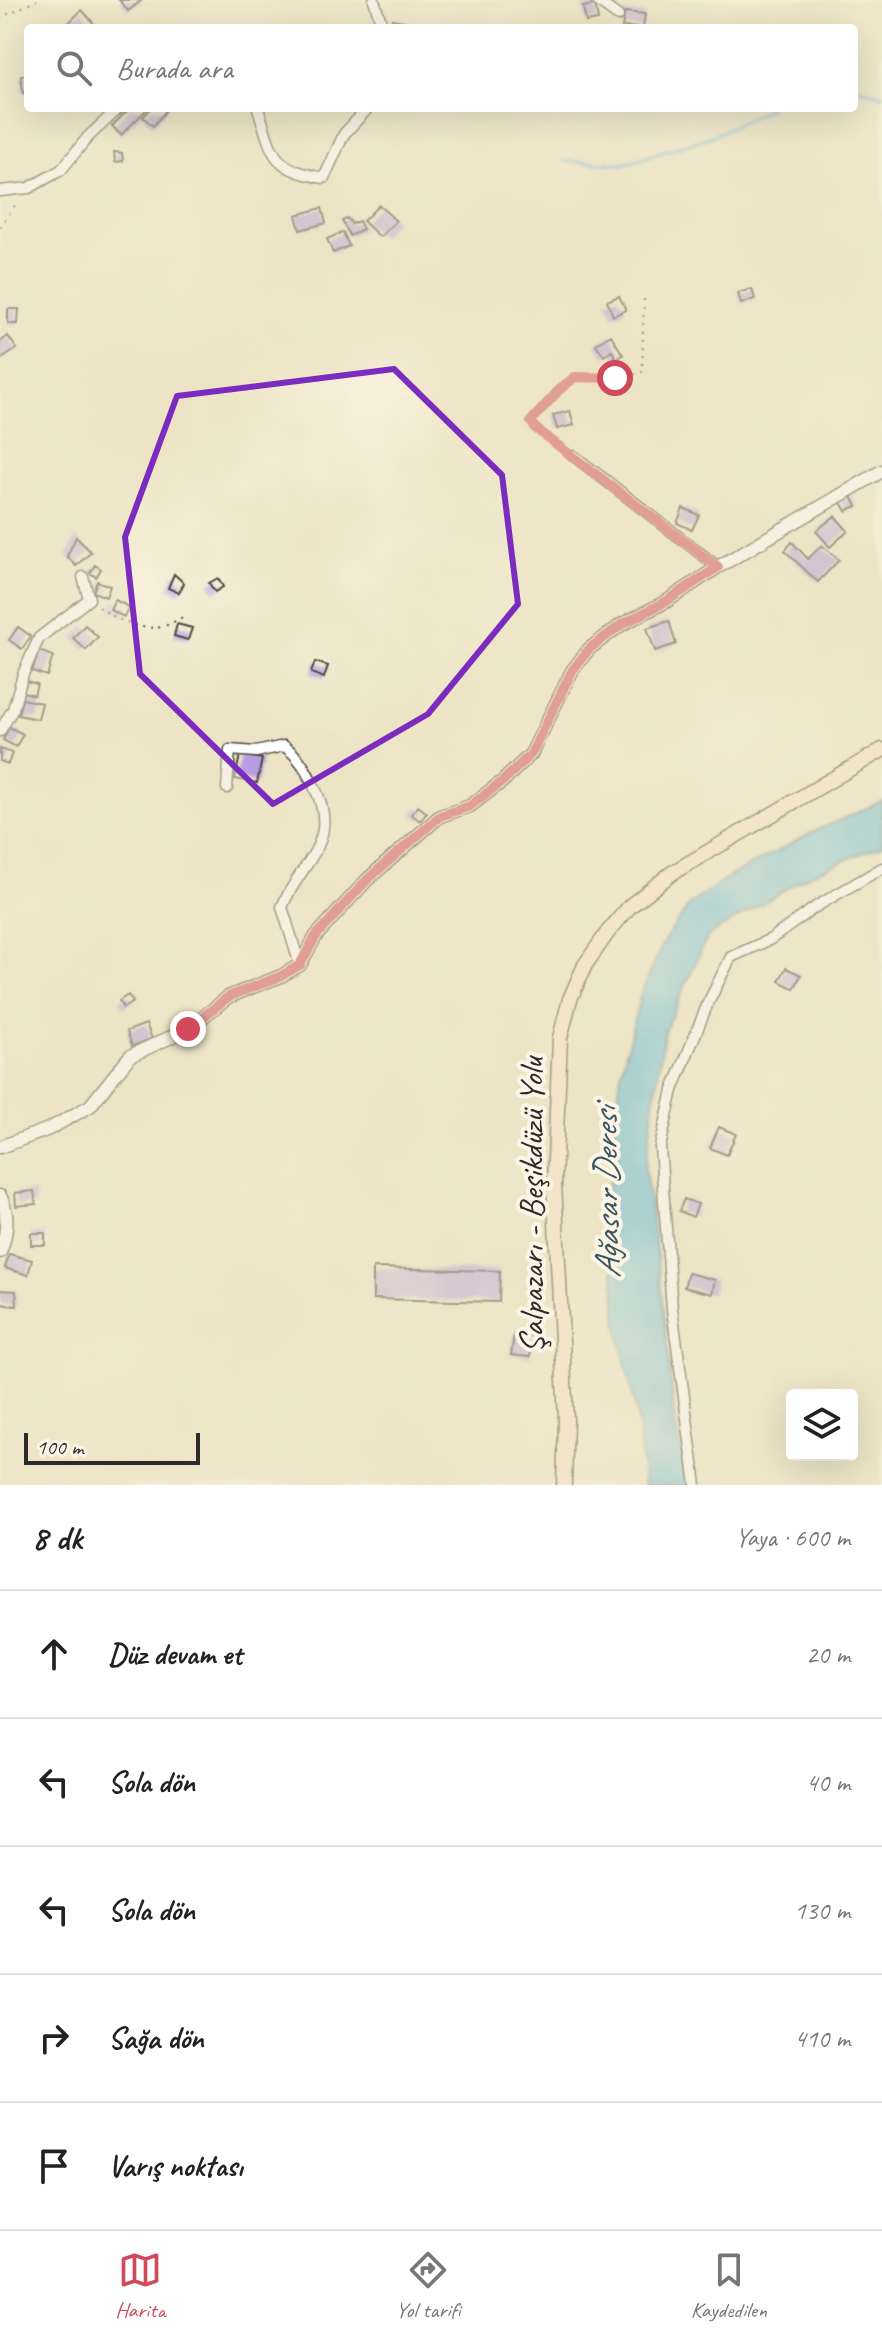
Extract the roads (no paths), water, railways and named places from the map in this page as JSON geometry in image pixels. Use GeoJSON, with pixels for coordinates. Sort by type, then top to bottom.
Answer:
{"type":"FeatureCollection","features":[{"type":"Feature","properties":{"kind":"main road","name":"Şalpazarı - Beşikdüzü Yolu"},"geometry":{"type":"LineString","coordinates":[[564,1485],[566,1420],[554,1183],[560,1038],[570,999],[585,965],[630,906],[672,873],[882,750]]}},
{"type":"Feature","properties":{"kind":"street"},"geometry":{"type":"LineString","coordinates":[[374,0],[382,24]]}},
{"type":"Feature","properties":{"kind":"street"},"geometry":{"type":"LineString","coordinates":[[596,0],[618,16]]}},
{"type":"Feature","properties":{"kind":"street"},"geometry":{"type":"LineString","coordinates":[[0,191],[29,188],[61,170],[88,137],[115,112]]}},
{"type":"Feature","properties":{"kind":"street"},"geometry":{"type":"LineString","coordinates":[[259,112],[272,154],[294,173],[324,178],[344,134],[364,112]]}},
{"type":"Feature","properties":{"kind":"street"},"geometry":{"type":"LineString","coordinates":[[574,456],[718,567]]}},
{"type":"Feature","properties":{"kind":"street"},"geometry":{"type":"LineString","coordinates":[[0,1147],[49,1129],[90,1106],[130,1056],[188,1029],[228,997],[300,965],[316,936],[367,880],[440,816],[470,806],[531,754],[572,671],[589,649],[621,625],[667,601],[718,567],[882,471]]}},
{"type":"Feature","properties":{"kind":"street"},"geometry":{"type":"LineString","coordinates":[[1,726],[13,709],[23,674],[39,638],[89,599],[83,577]]}},
{"type":"Feature","properties":{"kind":"street"},"geometry":{"type":"LineString","coordinates":[[227,788],[230,750],[256,752],[284,746],[299,756],[323,805],[324,825],[317,852],[290,885],[282,907],[300,965]]}},
{"type":"Feature","properties":{"kind":"street"},"geometry":{"type":"LineString","coordinates":[[696,1485],[672,1309],[660,1147],[673,1090],[708,1003],[731,957],[771,939],[817,906],[882,868]]}},
{"type":"Feature","properties":{"kind":"street"},"geometry":{"type":"LineString","coordinates":[[0,1196],[8,1233],[0,1252]]}},
{"type":"Feature","properties":{"kind":"street"},"geometry":{"type":"LineString","coordinates":[[0,1218],[8,1233]]}},
{"type":"Feature","properties":{"kind":"water"},"geometry":{"type":"Polygon","coordinates":[[[882,801],[882,845],[811,874],[708,936],[664,1032],[645,1169],[676,1429],[691,1485],[644,1485],[637,1418],[618,1327],[607,1197],[621,1072],[640,996],[663,942],[691,903],[732,875],[819,829],[882,801]]]}},
{"type":"Feature","properties":{"kind":"waterway"},"geometry":{"type":"LineString","coordinates":[[858,88],[882,95]]}},
{"type":"Feature","properties":{"kind":"waterway"},"geometry":{"type":"LineString","coordinates":[[564,161],[624,164],[713,136],[762,112]]}},
{"type":"Feature","properties":{"kind":"water label","name":"Ağasar Deresi"},"geometry":{"type":"Point","coordinates":[605,1193]}}]}
